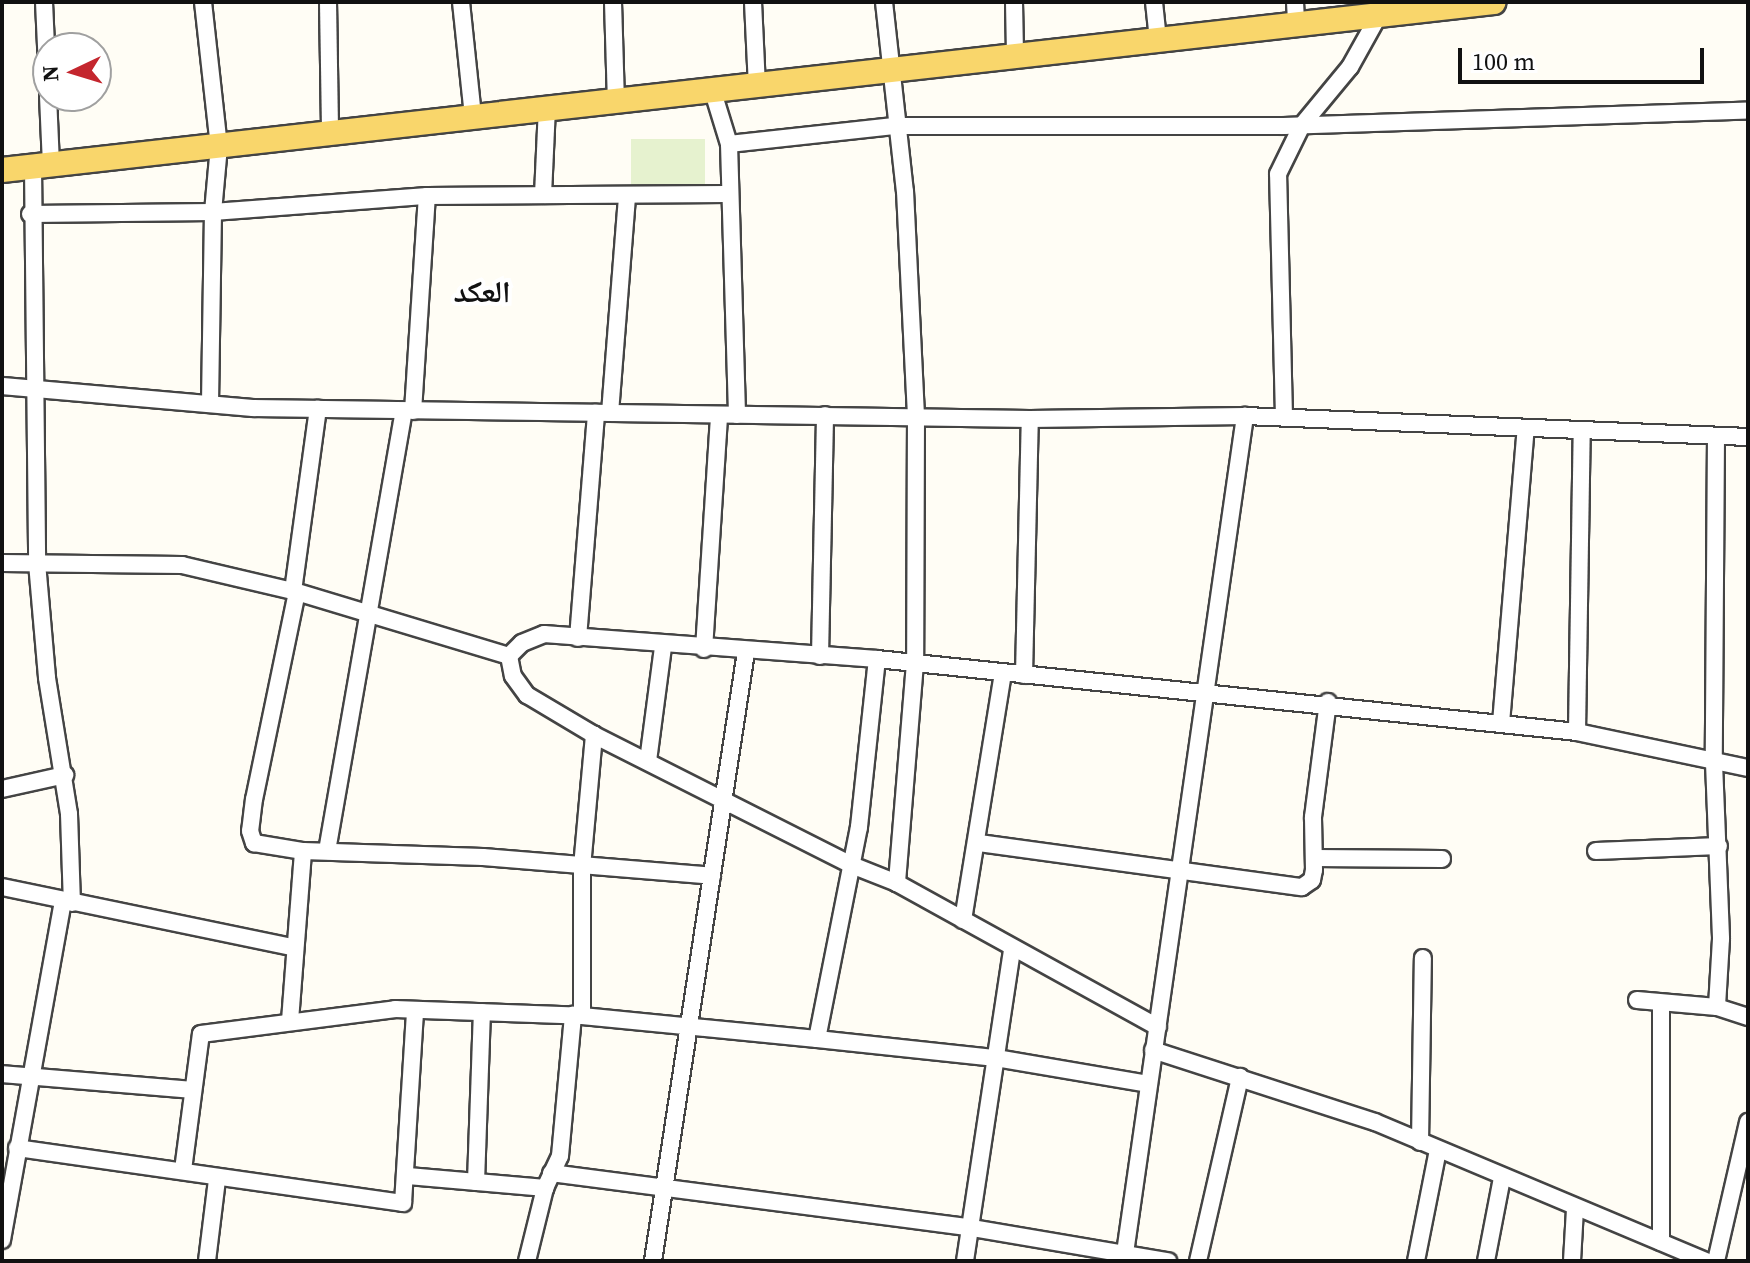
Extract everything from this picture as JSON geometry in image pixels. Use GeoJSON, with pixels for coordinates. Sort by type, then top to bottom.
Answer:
{"type":"FeatureCollection","features":[{"type":"Feature","properties":{"kind":"main road"},"geometry":{"type":"LineString","coordinates":[[2,170],[1158,41],[1296,13],[1494,2]]}},
{"type":"Feature","properties":{"kind":"street"},"geometry":{"type":"LineString","coordinates":[[44,2],[45,32]]}},
{"type":"Feature","properties":{"kind":"street"},"geometry":{"type":"LineString","coordinates":[[203,2],[219,146],[213,212],[210,404]]}},
{"type":"Feature","properties":{"kind":"street"},"geometry":{"type":"LineString","coordinates":[[328,2],[330,133]]}},
{"type":"Feature","properties":{"kind":"street"},"geometry":{"type":"LineString","coordinates":[[461,2],[473,117]]}},
{"type":"Feature","properties":{"kind":"street"},"geometry":{"type":"LineString","coordinates":[[613,2],[616,101]]}},
{"type":"Feature","properties":{"kind":"street"},"geometry":{"type":"LineString","coordinates":[[753,2],[757,88]]}},
{"type":"Feature","properties":{"kind":"street"},"geometry":{"type":"LineString","coordinates":[[884,2],[892,70],[894,126],[905,191],[916,416],[915,663],[897,883]]}},
{"type":"Feature","properties":{"kind":"street"},"geometry":{"type":"LineString","coordinates":[[1014,2],[1015,55]]}},
{"type":"Feature","properties":{"kind":"street"},"geometry":{"type":"LineString","coordinates":[[1154,2],[1158,41]]}},
{"type":"Feature","properties":{"kind":"street"},"geometry":{"type":"LineString","coordinates":[[1284,417],[1277,196],[1285,154],[1302,125],[1350,67],[1379,8]]}},
{"type":"Feature","properties":{"kind":"street"},"geometry":{"type":"LineString","coordinates":[[713,92],[729,144],[727,194],[737,415]]}},
{"type":"Feature","properties":{"kind":"street"},"geometry":{"type":"LineString","coordinates":[[543,195],[547,108]]}},
{"type":"Feature","properties":{"kind":"street"},"geometry":{"type":"LineString","coordinates":[[729,144],[894,126],[1302,125],[1748,111]]}},
{"type":"Feature","properties":{"kind":"street"},"geometry":{"type":"LineString","coordinates":[[2,1240],[29,1077],[67,902],[65,775],[47,678],[37,563],[30,214],[42,165],[46,112]]}},
{"type":"Feature","properties":{"kind":"street"},"geometry":{"type":"LineString","coordinates":[[30,214],[213,212],[427,196],[627,198],[727,194]]}},
{"type":"Feature","properties":{"kind":"street"},"geometry":{"type":"LineString","coordinates":[[327,851],[408,411],[427,196]]}},
{"type":"Feature","properties":{"kind":"street"},"geometry":{"type":"LineString","coordinates":[[578,638],[627,198]]}},
{"type":"Feature","properties":{"kind":"street"},"geometry":{"type":"LineString","coordinates":[[2,386],[210,404],[318,409],[1030,419],[1245,416],[1748,437]]}},
{"type":"Feature","properties":{"kind":"street"},"geometry":{"type":"LineString","coordinates":[[318,409],[295,592],[250,831],[254,843],[303,851],[712,876]]}},
{"type":"Feature","properties":{"kind":"street"},"geometry":{"type":"LineString","coordinates":[[704,649],[719,415]]}},
{"type":"Feature","properties":{"kind":"street"},"geometry":{"type":"LineString","coordinates":[[820,656],[825,415]]}},
{"type":"Feature","properties":{"kind":"street"},"geometry":{"type":"LineString","coordinates":[[1125,1253],[1209,690],[1245,416]]}},
{"type":"Feature","properties":{"kind":"street"},"geometry":{"type":"LineString","coordinates":[[1024,675],[1030,419]]}},
{"type":"Feature","properties":{"kind":"street"},"geometry":{"type":"LineString","coordinates":[[1501,723],[1526,428]]}},
{"type":"Feature","properties":{"kind":"street"},"geometry":{"type":"LineString","coordinates":[[1577,732],[1582,430]]}},
{"type":"Feature","properties":{"kind":"street"},"geometry":{"type":"LineString","coordinates":[[1716,436],[1714,763],[1719,846],[1717,1007]]}},
{"type":"Feature","properties":{"kind":"street"},"geometry":{"type":"LineString","coordinates":[[2,563],[182,565],[372,613],[509,656]]}},
{"type":"Feature","properties":{"kind":"street"},"geometry":{"type":"LineString","coordinates":[[509,656],[522,643],[544,634],[663,647],[877,659],[1328,702],[1577,732],[1748,768]]}},
{"type":"Feature","properties":{"kind":"street"},"geometry":{"type":"LineString","coordinates":[[648,761],[663,647]]}},
{"type":"Feature","properties":{"kind":"street"},"geometry":{"type":"LineString","coordinates":[[653,1261],[746,652]]}},
{"type":"Feature","properties":{"kind":"street"},"geometry":{"type":"LineString","coordinates":[[509,656],[513,676],[527,695],[594,735],[725,797],[849,864],[897,883],[1158,1027]]}},
{"type":"Feature","properties":{"kind":"street"},"geometry":{"type":"LineString","coordinates":[[817,1039],[849,864],[859,827],[877,659]]}},
{"type":"Feature","properties":{"kind":"street"},"geometry":{"type":"LineString","coordinates":[[963,920],[979,843],[1003,673]]}},
{"type":"Feature","properties":{"kind":"street"},"geometry":{"type":"LineString","coordinates":[[979,843],[1302,887],[1312,880],[1313,817],[1328,702]]}},
{"type":"Feature","properties":{"kind":"street"},"geometry":{"type":"LineString","coordinates":[[527,1261],[566,1125],[577,1015],[582,867],[594,735]]}},
{"type":"Feature","properties":{"kind":"street"},"geometry":{"type":"LineString","coordinates":[[2,789],[65,775]]}},
{"type":"Feature","properties":{"kind":"street"},"geometry":{"type":"LineString","coordinates":[[1596,851],[1719,846]]}},
{"type":"Feature","properties":{"kind":"street"},"geometry":{"type":"LineString","coordinates":[[290,1021],[293,947],[303,851]]}},
{"type":"Feature","properties":{"kind":"street"},"geometry":{"type":"LineString","coordinates":[[1314,858],[1442,859]]}},
{"type":"Feature","properties":{"kind":"street"},"geometry":{"type":"LineString","coordinates":[[2,887],[293,947]]}},
{"type":"Feature","properties":{"kind":"street"},"geometry":{"type":"LineString","coordinates":[[965,1261],[1012,949]]}},
{"type":"Feature","properties":{"kind":"street"},"geometry":{"type":"LineString","coordinates":[[1420,1142],[1423,958]]}},
{"type":"Feature","properties":{"kind":"street"},"geometry":{"type":"LineString","coordinates":[[1637,1000],[1717,1007],[1748,1017]]}},
{"type":"Feature","properties":{"kind":"street"},"geometry":{"type":"LineString","coordinates":[[1661,1003],[1661,1242]]}},
{"type":"Feature","properties":{"kind":"street"},"geometry":{"type":"LineString","coordinates":[[17,1148],[183,1170],[217,1179],[396,1204],[407,1199],[415,1010]]}},
{"type":"Feature","properties":{"kind":"street"},"geometry":{"type":"LineString","coordinates":[[183,1170],[191,1090],[201,1034],[290,1021],[415,1010],[577,1015],[687,1029],[996,1058],[1148,1084]]}},
{"type":"Feature","properties":{"kind":"street"},"geometry":{"type":"LineString","coordinates":[[476,1182],[482,1012]]}},
{"type":"Feature","properties":{"kind":"street"},"geometry":{"type":"LineString","coordinates":[[1153,1050],[1240,1077],[1420,1142],[1706,1261]]}},
{"type":"Feature","properties":{"kind":"street"},"geometry":{"type":"LineString","coordinates":[[2,1074],[191,1090]]}},
{"type":"Feature","properties":{"kind":"street"},"geometry":{"type":"LineString","coordinates":[[1198,1261],[1240,1077]]}},
{"type":"Feature","properties":{"kind":"street"},"geometry":{"type":"LineString","coordinates":[[1716,1261],[1748,1122]]}},
{"type":"Feature","properties":{"kind":"street"},"geometry":{"type":"LineString","coordinates":[[1416,1261],[1438,1150]]}},
{"type":"Feature","properties":{"kind":"street"},"geometry":{"type":"LineString","coordinates":[[408,1176],[476,1182],[548,1181],[663,1191],[972,1228],[1162,1260]]}},
{"type":"Feature","properties":{"kind":"street"},"geometry":{"type":"LineString","coordinates":[[1486,1261],[1502,1178]]}},
{"type":"Feature","properties":{"kind":"street"},"geometry":{"type":"LineString","coordinates":[[207,1261],[217,1179]]}},
{"type":"Feature","properties":{"kind":"street"},"geometry":{"type":"LineString","coordinates":[[1572,1261],[1575,1209]]}},
{"type":"Feature","properties":{"kind":"green space"},"geometry":{"type":"Polygon","coordinates":[[[631,139],[705,139],[705,185],[631,185],[631,139]]]}},
{"type":"Feature","properties":{"kind":"district","name":"العكد"},"geometry":{"type":"Point","coordinates":[482,292]}}]}
